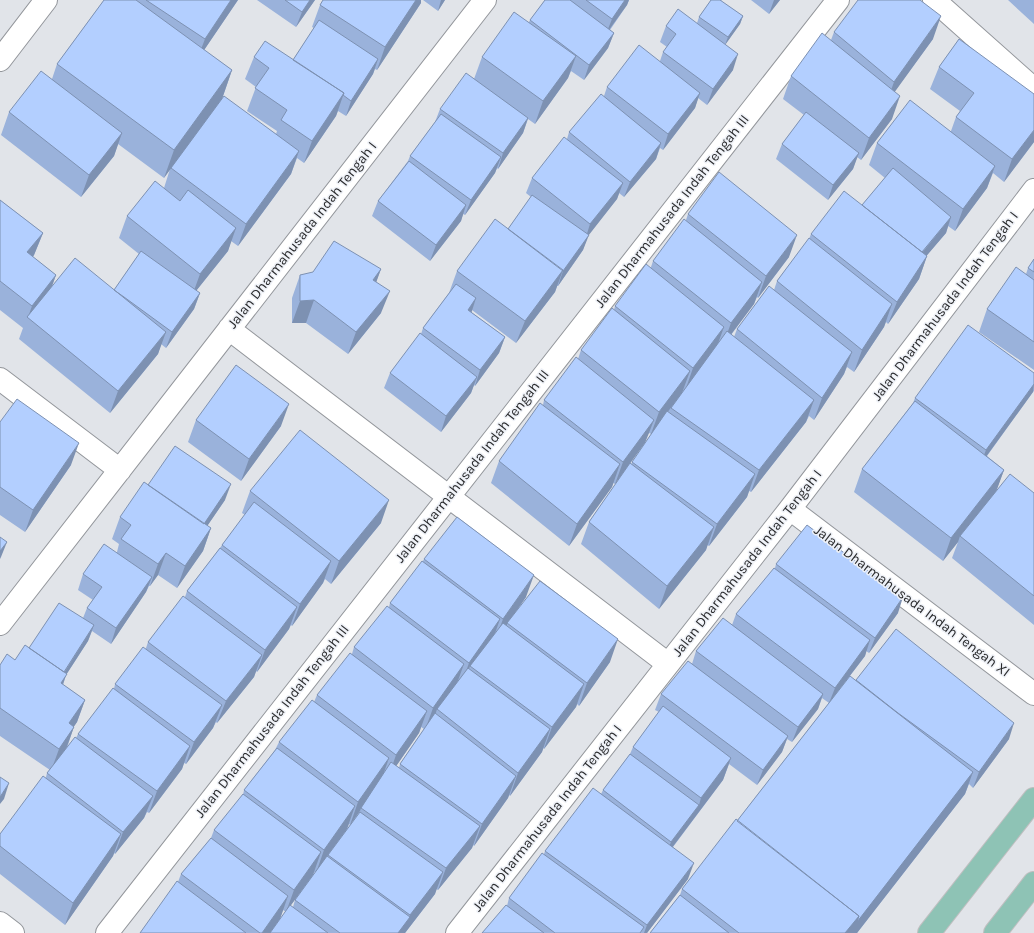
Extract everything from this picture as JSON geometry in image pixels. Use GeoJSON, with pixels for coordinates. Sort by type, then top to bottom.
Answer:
{"type":"FeatureCollection","features":[{"type":"Feature","properties":{"kind":"main road"},"geometry":{"type":"LineString","coordinates":[[929,933],[1034,799]]}},
{"type":"Feature","properties":{"kind":"main road"},"geometry":{"type":"LineString","coordinates":[[995,933],[1034,883]]}},
{"type":"Feature","properties":{"kind":"street"},"geometry":{"type":"LineString","coordinates":[[0,60],[46,0]]}},
{"type":"Feature","properties":{"kind":"street","name":"Jalan Dharmahusada Indah Tengah I"},"geometry":{"type":"LineString","coordinates":[[0,624],[485,0]]}},
{"type":"Feature","properties":{"kind":"street","name":"Jalan Dharmahusada Indah Tengah III"},"geometry":{"type":"LineString","coordinates":[[107,933],[838,0]]}},
{"type":"Feature","properties":{"kind":"street"},"geometry":{"type":"LineString","coordinates":[[934,0],[1034,89]]}},
{"type":"Feature","properties":{"kind":"street","name":"Jalan Dharmahusada Indah Tengah I"},"geometry":{"type":"LineString","coordinates":[[457,933],[790,509],[1034,190]]}},
{"type":"Feature","properties":{"kind":"street"},"geometry":{"type":"LineString","coordinates":[[229,329],[668,664]]}},
{"type":"Feature","properties":{"kind":"street"},"geometry":{"type":"LineString","coordinates":[[0,379],[120,470]]}},
{"type":"Feature","properties":{"kind":"street","name":"Jalan Dharmahusada Indah Tengah XI"},"geometry":{"type":"LineString","coordinates":[[790,509],[1034,694]]}},
{"type":"Feature","properties":{"kind":"street"},"geometry":{"type":"LineString","coordinates":[[0,923],[13,933]]}},
{"type":"Feature","properties":{"kind":"building"},"geometry":{"type":"Polygon","coordinates":[[[104,0],[136,0],[232,70],[174,150],[57,64],[104,0]]]}},
{"type":"Feature","properties":{"kind":"building"},"geometry":{"type":"Polygon","coordinates":[[[146,0],[231,0],[205,39],[146,0]]]}},
{"type":"Feature","properties":{"kind":"building"},"geometry":{"type":"Polygon","coordinates":[[[285,0],[310,0],[302,12],[285,0]]]}},
{"type":"Feature","properties":{"kind":"building"},"geometry":{"type":"Polygon","coordinates":[[[323,0],[416,0],[385,47],[320,5],[323,0]]]}},
{"type":"Feature","properties":{"kind":"building"},"geometry":{"type":"Polygon","coordinates":[[[545,0],[570,0],[614,33],[589,65],[530,20],[545,0]]]}},
{"type":"Feature","properties":{"kind":"building"},"geometry":{"type":"Polygon","coordinates":[[[586,0],[625,0],[612,19],[586,0]]]}},
{"type":"Feature","properties":{"kind":"building"},"geometry":{"type":"Polygon","coordinates":[[[711,0],[720,0],[743,16],[728,37],[699,17],[711,0]]]}},
{"type":"Feature","properties":{"kind":"building"},"geometry":{"type":"Polygon","coordinates":[[[858,0],[920,0],[941,16],[894,82],[834,32],[858,0]]]}},
{"type":"Feature","properties":{"kind":"building"},"geometry":{"type":"Polygon","coordinates":[[[678,9],[738,54],[713,89],[663,52],[676,34],[666,26],[678,9]]]}},
{"type":"Feature","properties":{"kind":"building"},"geometry":{"type":"Polygon","coordinates":[[[514,12],[576,56],[543,101],[482,57],[514,12]]]}},
{"type":"Feature","properties":{"kind":"building"},"geometry":{"type":"Polygon","coordinates":[[[319,20],[378,59],[351,101],[343,95],[344,93],[293,60],[319,20]]]}},
{"type":"Feature","properties":{"kind":"building"},"geometry":{"type":"Polygon","coordinates":[[[822,33],[900,96],[869,138],[791,76],[822,33]]]}},
{"type":"Feature","properties":{"kind":"building"},"geometry":{"type":"Polygon","coordinates":[[[959,39],[1034,94],[1034,130],[1012,159],[956,117],[974,93],[939,67],[959,39]]]}},
{"type":"Feature","properties":{"kind":"building"},"geometry":{"type":"Polygon","coordinates":[[[265,41],[344,93],[312,141],[281,120],[287,110],[255,88],[269,68],[254,57],[265,41]]]}},
{"type":"Feature","properties":{"kind":"building"},"geometry":{"type":"Polygon","coordinates":[[[639,45],[700,93],[668,134],[607,87],[639,45]]]}},
{"type":"Feature","properties":{"kind":"building"},"geometry":{"type":"Polygon","coordinates":[[[41,71],[122,133],[89,175],[9,112],[41,71]]]}},
{"type":"Feature","properties":{"kind":"building"},"geometry":{"type":"Polygon","coordinates":[[[466,73],[528,118],[503,153],[440,109],[466,73]]]}},
{"type":"Feature","properties":{"kind":"building"},"geometry":{"type":"Polygon","coordinates":[[[601,94],[661,143],[630,182],[569,132],[601,94]]]}},
{"type":"Feature","properties":{"kind":"building"},"geometry":{"type":"Polygon","coordinates":[[[224,96],[299,151],[246,224],[171,168],[224,96]]]}},
{"type":"Feature","properties":{"kind":"building"},"geometry":{"type":"Polygon","coordinates":[[[910,100],[995,166],[963,209],[877,143],[910,100]]]}},
{"type":"Feature","properties":{"kind":"building"},"geometry":{"type":"Polygon","coordinates":[[[806,112],[859,153],[833,185],[782,144],[806,112]]]}},
{"type":"Feature","properties":{"kind":"building"},"geometry":{"type":"Polygon","coordinates":[[[441,114],[501,157],[471,200],[410,156],[441,114]]]}},
{"type":"Feature","properties":{"kind":"building"},"geometry":{"type":"Polygon","coordinates":[[[564,137],[623,183],[590,224],[532,178],[564,137]]]}},
{"type":"Feature","properties":{"kind":"building"},"geometry":{"type":"Polygon","coordinates":[[[409,161],[466,205],[436,245],[378,201],[409,161]]]}},
{"type":"Feature","properties":{"kind":"building"},"geometry":{"type":"Polygon","coordinates":[[[893,168],[951,217],[922,252],[862,205],[893,168]]]}},
{"type":"Feature","properties":{"kind":"building"},"geometry":{"type":"Polygon","coordinates":[[[719,172],[797,235],[766,276],[688,214],[719,172]]]}},
{"type":"Feature","properties":{"kind":"building"},"geometry":{"type":"Polygon","coordinates":[[[155,181],[180,201],[188,190],[236,228],[200,274],[127,216],[155,181]]]}},
{"type":"Feature","properties":{"kind":"building"},"geometry":{"type":"Polygon","coordinates":[[[844,191],[927,256],[897,302],[811,234],[844,191]]]}},
{"type":"Feature","properties":{"kind":"building"},"geometry":{"type":"Polygon","coordinates":[[[532,195],[589,235],[563,271],[508,229],[532,195]]]}},
{"type":"Feature","properties":{"kind":"building"},"geometry":{"type":"Polygon","coordinates":[[[0,200],[43,233],[27,252],[56,275],[32,306],[0,281],[0,200]]]}},
{"type":"Feature","properties":{"kind":"building"},"geometry":{"type":"Polygon","coordinates":[[[495,219],[563,270],[525,321],[457,271],[495,219]]]}},
{"type":"Feature","properties":{"kind":"building"},"geometry":{"type":"Polygon","coordinates":[[[684,219],[762,282],[731,323],[653,261],[684,219]]]}},
{"type":"Feature","properties":{"kind":"building"},"geometry":{"type":"Polygon","coordinates":[[[809,238],[892,304],[862,350],[777,281],[809,238]]]}},
{"type":"Feature","properties":{"kind":"building"},"geometry":{"type":"Polygon","coordinates":[[[334,241],[381,269],[373,280],[390,291],[356,332],[314,300],[300,301],[300,275],[313,272],[334,241]]]}},
{"type":"Feature","properties":{"kind":"building"},"geometry":{"type":"Polygon","coordinates":[[[141,251],[200,293],[172,332],[114,290],[141,251]]]}},
{"type":"Feature","properties":{"kind":"building"},"geometry":{"type":"Polygon","coordinates":[[[75,258],[166,332],[118,391],[27,317],[75,258]]]}},
{"type":"Feature","properties":{"kind":"building"},"geometry":{"type":"Polygon","coordinates":[[[1034,259],[1034,272],[1028,268],[1034,259]]]}},
{"type":"Feature","properties":{"kind":"building"},"geometry":{"type":"Polygon","coordinates":[[[646,264],[724,327],[693,368],[615,306],[646,264]]]}},
{"type":"Feature","properties":{"kind":"building"},"geometry":{"type":"Polygon","coordinates":[[[1016,267],[1034,280],[1034,342],[987,309],[1016,267]]]}},
{"type":"Feature","properties":{"kind":"building"},"geometry":{"type":"Polygon","coordinates":[[[456,284],[476,298],[468,310],[505,337],[480,370],[423,328],[456,284]]]}},
{"type":"Feature","properties":{"kind":"building"},"geometry":{"type":"Polygon","coordinates":[[[769,286],[852,352],[822,398],[737,329],[769,286]]]}},
{"type":"Feature","properties":{"kind":"building"},"geometry":{"type":"Polygon","coordinates":[[[612,308],[690,371],[659,412],[581,350],[612,308]]]}},
{"type":"Feature","properties":{"kind":"building"},"geometry":{"type":"Polygon","coordinates":[[[968,325],[1034,373],[1034,384],[986,450],[915,398],[968,325]]]}},
{"type":"Feature","properties":{"kind":"building"},"geometry":{"type":"Polygon","coordinates":[[[727,331],[814,400],[759,470],[671,408],[727,331]]]}},
{"type":"Feature","properties":{"kind":"building"},"geometry":{"type":"Polygon","coordinates":[[[420,333],[477,377],[446,416],[390,373],[420,333]]]}},
{"type":"Feature","properties":{"kind":"building"},"geometry":{"type":"Polygon","coordinates":[[[576,357],[654,420],[623,462],[544,400],[576,357]]]}},
{"type":"Feature","properties":{"kind":"building"},"geometry":{"type":"Polygon","coordinates":[[[236,365],[289,404],[249,459],[196,420],[236,365]]]}},
{"type":"Feature","properties":{"kind":"building"},"geometry":{"type":"Polygon","coordinates":[[[17,399],[79,443],[33,510],[0,487],[0,422],[17,399]]]}},
{"type":"Feature","properties":{"kind":"building"},"geometry":{"type":"Polygon","coordinates":[[[915,401],[1004,470],[951,538],[862,469],[915,401]]]}},
{"type":"Feature","properties":{"kind":"building"},"geometry":{"type":"Polygon","coordinates":[[[540,403],[620,464],[577,524],[499,461],[540,403]]]}},
{"type":"Feature","properties":{"kind":"building"},"geometry":{"type":"Polygon","coordinates":[[[667,411],[755,474],[717,524],[632,462],[667,411]]]}},
{"type":"Feature","properties":{"kind":"building"},"geometry":{"type":"Polygon","coordinates":[[[300,430],[389,500],[339,561],[250,491],[300,430]]]}},
{"type":"Feature","properties":{"kind":"building"},"geometry":{"type":"Polygon","coordinates":[[[175,446],[231,484],[204,524],[148,485],[175,446]]]}},
{"type":"Feature","properties":{"kind":"building"},"geometry":{"type":"Polygon","coordinates":[[[630,463],[714,527],[667,586],[589,522],[630,463]]]}},
{"type":"Feature","properties":{"kind":"building"},"geometry":{"type":"Polygon","coordinates":[[[1010,474],[1034,493],[1034,596],[960,536],[1010,474]]]}},
{"type":"Feature","properties":{"kind":"building"},"geometry":{"type":"Polygon","coordinates":[[[144,482],[211,528],[185,566],[166,553],[158,564],[121,539],[131,525],[120,517],[144,482]]]}},
{"type":"Feature","properties":{"kind":"building"},"geometry":{"type":"Polygon","coordinates":[[[254,502],[331,561],[300,604],[222,545],[254,502]]]}},
{"type":"Feature","properties":{"kind":"building"},"geometry":{"type":"Polygon","coordinates":[[[457,517],[534,575],[503,619],[424,559],[457,517]]]}},
{"type":"Feature","properties":{"kind":"building"},"geometry":{"type":"Polygon","coordinates":[[[807,525],[903,597],[875,638],[776,564],[807,525]]]}},
{"type":"Feature","properties":{"kind":"building"},"geometry":{"type":"Polygon","coordinates":[[[0,537],[7,542],[0,551],[0,537]]]}},
{"type":"Feature","properties":{"kind":"building"},"geometry":{"type":"Polygon","coordinates":[[[104,544],[152,577],[116,628],[87,608],[102,587],[83,574],[104,544]]]}},
{"type":"Feature","properties":{"kind":"building"},"geometry":{"type":"Polygon","coordinates":[[[220,548],[297,607],[265,650],[187,591],[220,548]]]}},
{"type":"Feature","properties":{"kind":"building"},"geometry":{"type":"Polygon","coordinates":[[[422,561],[500,619],[469,663],[390,603],[422,561]]]}},
{"type":"Feature","properties":{"kind":"building"},"geometry":{"type":"Polygon","coordinates":[[[774,568],[870,640],[835,688],[736,614],[774,568]]]}},
{"type":"Feature","properties":{"kind":"building"},"geometry":{"type":"Polygon","coordinates":[[[540,581],[618,639],[587,683],[507,623],[540,581]]]}},
{"type":"Feature","properties":{"kind":"building"},"geometry":{"type":"Polygon","coordinates":[[[183,596],[262,655],[226,701],[148,642],[183,596]]]}},
{"type":"Feature","properties":{"kind":"building"},"geometry":{"type":"Polygon","coordinates":[[[59,603],[94,625],[64,672],[29,648],[59,603]]]}},
{"type":"Feature","properties":{"kind":"building"},"geometry":{"type":"Polygon","coordinates":[[[387,606],[464,664],[433,708],[354,647],[387,606]]]}},
{"type":"Feature","properties":{"kind":"building"},"geometry":{"type":"Polygon","coordinates":[[[723,618],[823,694],[798,727],[696,651],[723,618]]]}},
{"type":"Feature","properties":{"kind":"building"},"geometry":{"type":"Polygon","coordinates":[[[503,623],[584,684],[552,727],[470,666],[503,623]]]}},
{"type":"Feature","properties":{"kind":"building"},"geometry":{"type":"Polygon","coordinates":[[[896,629],[1014,723],[979,772],[898,713],[856,680],[896,629]]]}},
{"type":"Feature","properties":{"kind":"building"},"geometry":{"type":"Polygon","coordinates":[[[25,645],[67,674],[61,683],[85,700],[69,723],[74,727],[59,749],[0,708],[0,665],[7,654],[15,660],[25,645]]]}},
{"type":"Feature","properties":{"kind":"building"},"geometry":{"type":"Polygon","coordinates":[[[143,647],[222,705],[194,742],[115,684],[143,647]]]}},
{"type":"Feature","properties":{"kind":"building"},"geometry":{"type":"Polygon","coordinates":[[[350,653],[427,711],[396,755],[317,695],[350,653]]]}},
{"type":"Feature","properties":{"kind":"building"},"geometry":{"type":"Polygon","coordinates":[[[688,661],[788,736],[763,770],[661,694],[688,661]]]}},
{"type":"Feature","properties":{"kind":"building"},"geometry":{"type":"Polygon","coordinates":[[[468,668],[550,729],[518,773],[437,709],[468,668]]]}},
{"type":"Feature","properties":{"kind":"building"},"geometry":{"type":"Polygon","coordinates":[[[850,676],[973,772],[857,922],[859,916],[737,821],[850,676]]]}},
{"type":"Feature","properties":{"kind":"building"},"geometry":{"type":"Polygon","coordinates":[[[113,688],[190,746],[157,791],[78,734],[113,688]]]}},
{"type":"Feature","properties":{"kind":"building"},"geometry":{"type":"Polygon","coordinates":[[[312,700],[389,758],[358,802],[279,742],[312,700]]]}},
{"type":"Feature","properties":{"kind":"building"},"geometry":{"type":"Polygon","coordinates":[[[663,706],[731,758],[701,798],[633,747],[663,706]]]}},
{"type":"Feature","properties":{"kind":"building"},"geometry":{"type":"Polygon","coordinates":[[[435,713],[516,776],[482,824],[400,764],[435,713]]]}},
{"type":"Feature","properties":{"kind":"building"},"geometry":{"type":"Polygon","coordinates":[[[75,737],[153,796],[123,832],[47,773],[75,737]]]}},
{"type":"Feature","properties":{"kind":"building"},"geometry":{"type":"Polygon","coordinates":[[[277,748],[355,806],[324,850],[244,790],[277,748]]]}},
{"type":"Feature","properties":{"kind":"building"},"geometry":{"type":"Polygon","coordinates":[[[630,754],[699,805],[671,842],[603,790],[630,754]]]}},
{"type":"Feature","properties":{"kind":"building"},"geometry":{"type":"Polygon","coordinates":[[[391,762],[480,826],[446,868],[361,808],[391,762]]]}},
{"type":"Feature","properties":{"kind":"building"},"geometry":{"type":"Polygon","coordinates":[[[43,776],[121,834],[73,903],[0,846],[0,834],[43,776]]]}},
{"type":"Feature","properties":{"kind":"building"},"geometry":{"type":"Polygon","coordinates":[[[0,777],[9,783],[0,797],[0,777]]]}},
{"type":"Feature","properties":{"kind":"building"},"geometry":{"type":"Polygon","coordinates":[[[593,788],[694,863],[647,925],[545,851],[593,788]]]}},
{"type":"Feature","properties":{"kind":"building"},"geometry":{"type":"Polygon","coordinates":[[[243,794],[321,852],[294,890],[214,830],[243,794]]]}},
{"type":"Feature","properties":{"kind":"building"},"geometry":{"type":"Polygon","coordinates":[[[360,812],[443,872],[410,915],[328,855],[360,812]]]}},
{"type":"Feature","properties":{"kind":"building"},"geometry":{"type":"Polygon","coordinates":[[[736,819],[859,916],[845,933],[739,933],[682,889],[736,819]]]}},
{"type":"Feature","properties":{"kind":"building"},"geometry":{"type":"Polygon","coordinates":[[[211,838],[288,896],[262,933],[181,874],[211,838]]]}},
{"type":"Feature","properties":{"kind":"building"},"geometry":{"type":"Polygon","coordinates":[[[542,853],[644,927],[640,933],[555,933],[509,898],[542,853]]]}},
{"type":"Feature","properties":{"kind":"building"},"geometry":{"type":"Polygon","coordinates":[[[327,856],[410,917],[398,933],[340,933],[295,900],[327,856]]]}},
{"type":"Feature","properties":{"kind":"building"},"geometry":{"type":"Polygon","coordinates":[[[177,881],[246,933],[140,933],[177,881]]]}},
{"type":"Feature","properties":{"kind":"building"},"geometry":{"type":"Polygon","coordinates":[[[680,895],[729,933],[650,933],[680,895]]]}},
{"type":"Feature","properties":{"kind":"building"},"geometry":{"type":"Polygon","coordinates":[[[290,905],[328,933],[270,933],[290,905]]]}},
{"type":"Feature","properties":{"kind":"building"},"geometry":{"type":"Polygon","coordinates":[[[506,905],[544,933],[482,933],[506,905]]]}}]}
